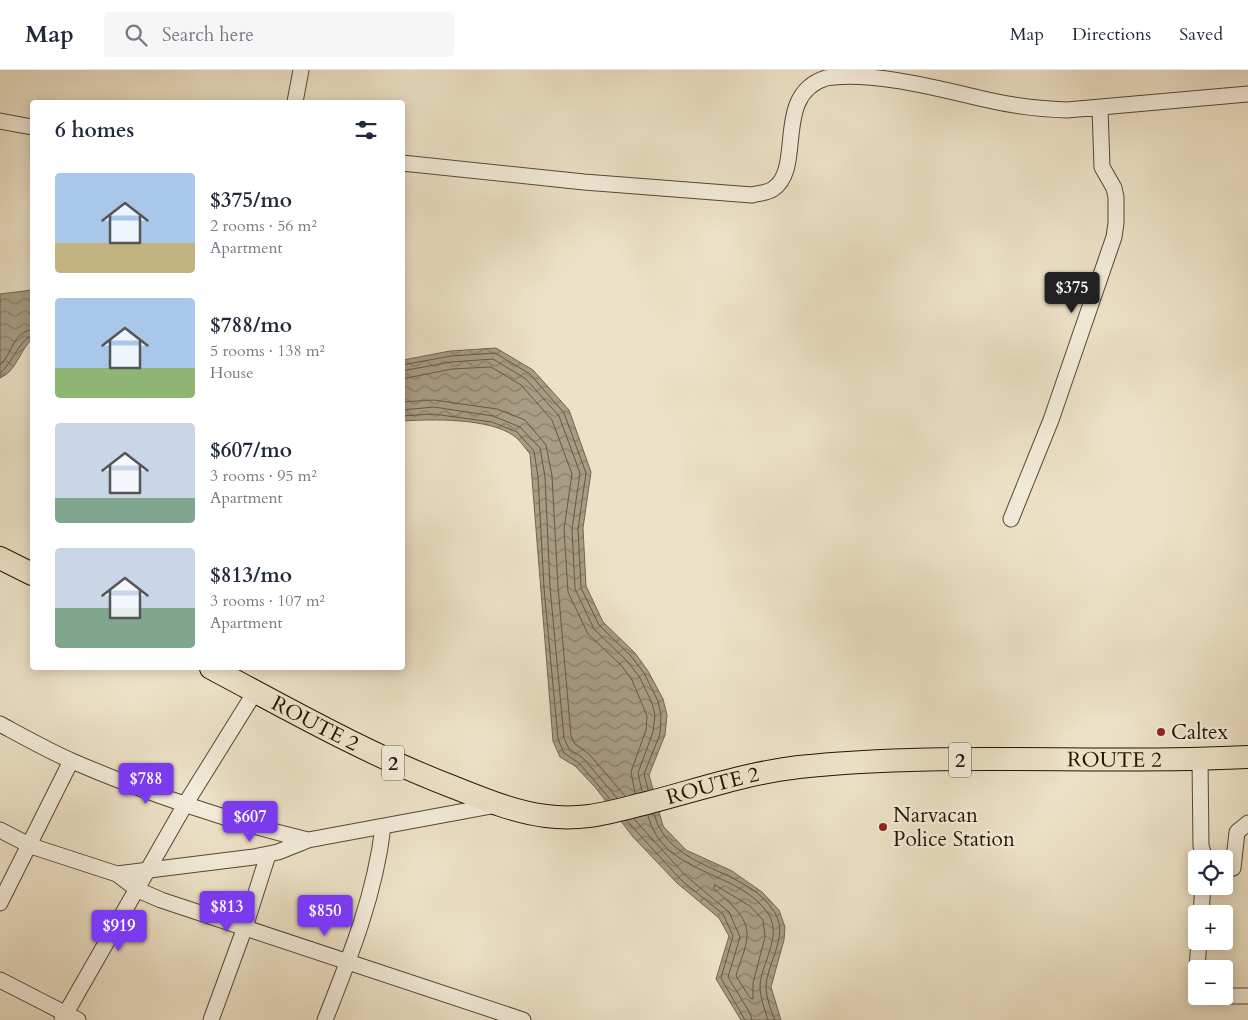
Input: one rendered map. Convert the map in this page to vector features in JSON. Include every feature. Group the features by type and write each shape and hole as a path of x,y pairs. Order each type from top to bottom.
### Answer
{"highway":[{"path":"0,558 30,573"},
{"name":"ROUTE 2","path":"220,670 238,674 255,692 405,769 498,804 545,816 590,818 745,776 796,767 843,763 920,760 1200,760 1248,757"}],"street":[{"path":"295,100 301,70"},
{"path":"405,163 584,182 752,195 774,188 782,180 797,105 803,94 825,78 858,75 890,78 1045,110 1100,108 1248,94"},
{"path":"1011,519 1051,420 1114,237 1116,197 1114,188 1102,167 1100,108"},
{"path":"0,120 30,127"},
{"path":"0,980 68,1018 186,803 255,692"},
{"path":"0,724 71,761 186,803 308,840"},
{"path":"1200,760 1202,850"},
{"path":"0,904 31,846 71,761"},
{"path":"117,874 268,855 308,840 498,804"},
{"path":"1235,868 1237,832 1248,823"},
{"path":"325,1020 348,962 374,884 383,827"},
{"path":"0,830 31,846 117,874 138,890 523,1020"},
{"path":"211,1020 246,927 268,855"},
{"path":"1233,996 1248,996"}],"water":[{"path":"30,290 30,342 10,371 0,378 0,294"},
{"path":"496,348 533,370 569,410 591,472 583,528 586,586 603,622 635,653 648,671 663,699 667,715 665,735 649,775 663,826 686,850 732,871 762,892 779,910 785,927 784,940 771,987 781,1020 741,1020 716,979 729,936 719,918 677,883 633,837 595,787 575,766 560,757 553,741 530,454 514,436 504,430 491,426 445,420 405,421 405,360 450,351"}],"place":[{"name":"Caltex","path":"1161,732"},
{"name":"Narvacan Police Station","path":"883,827"}]}
